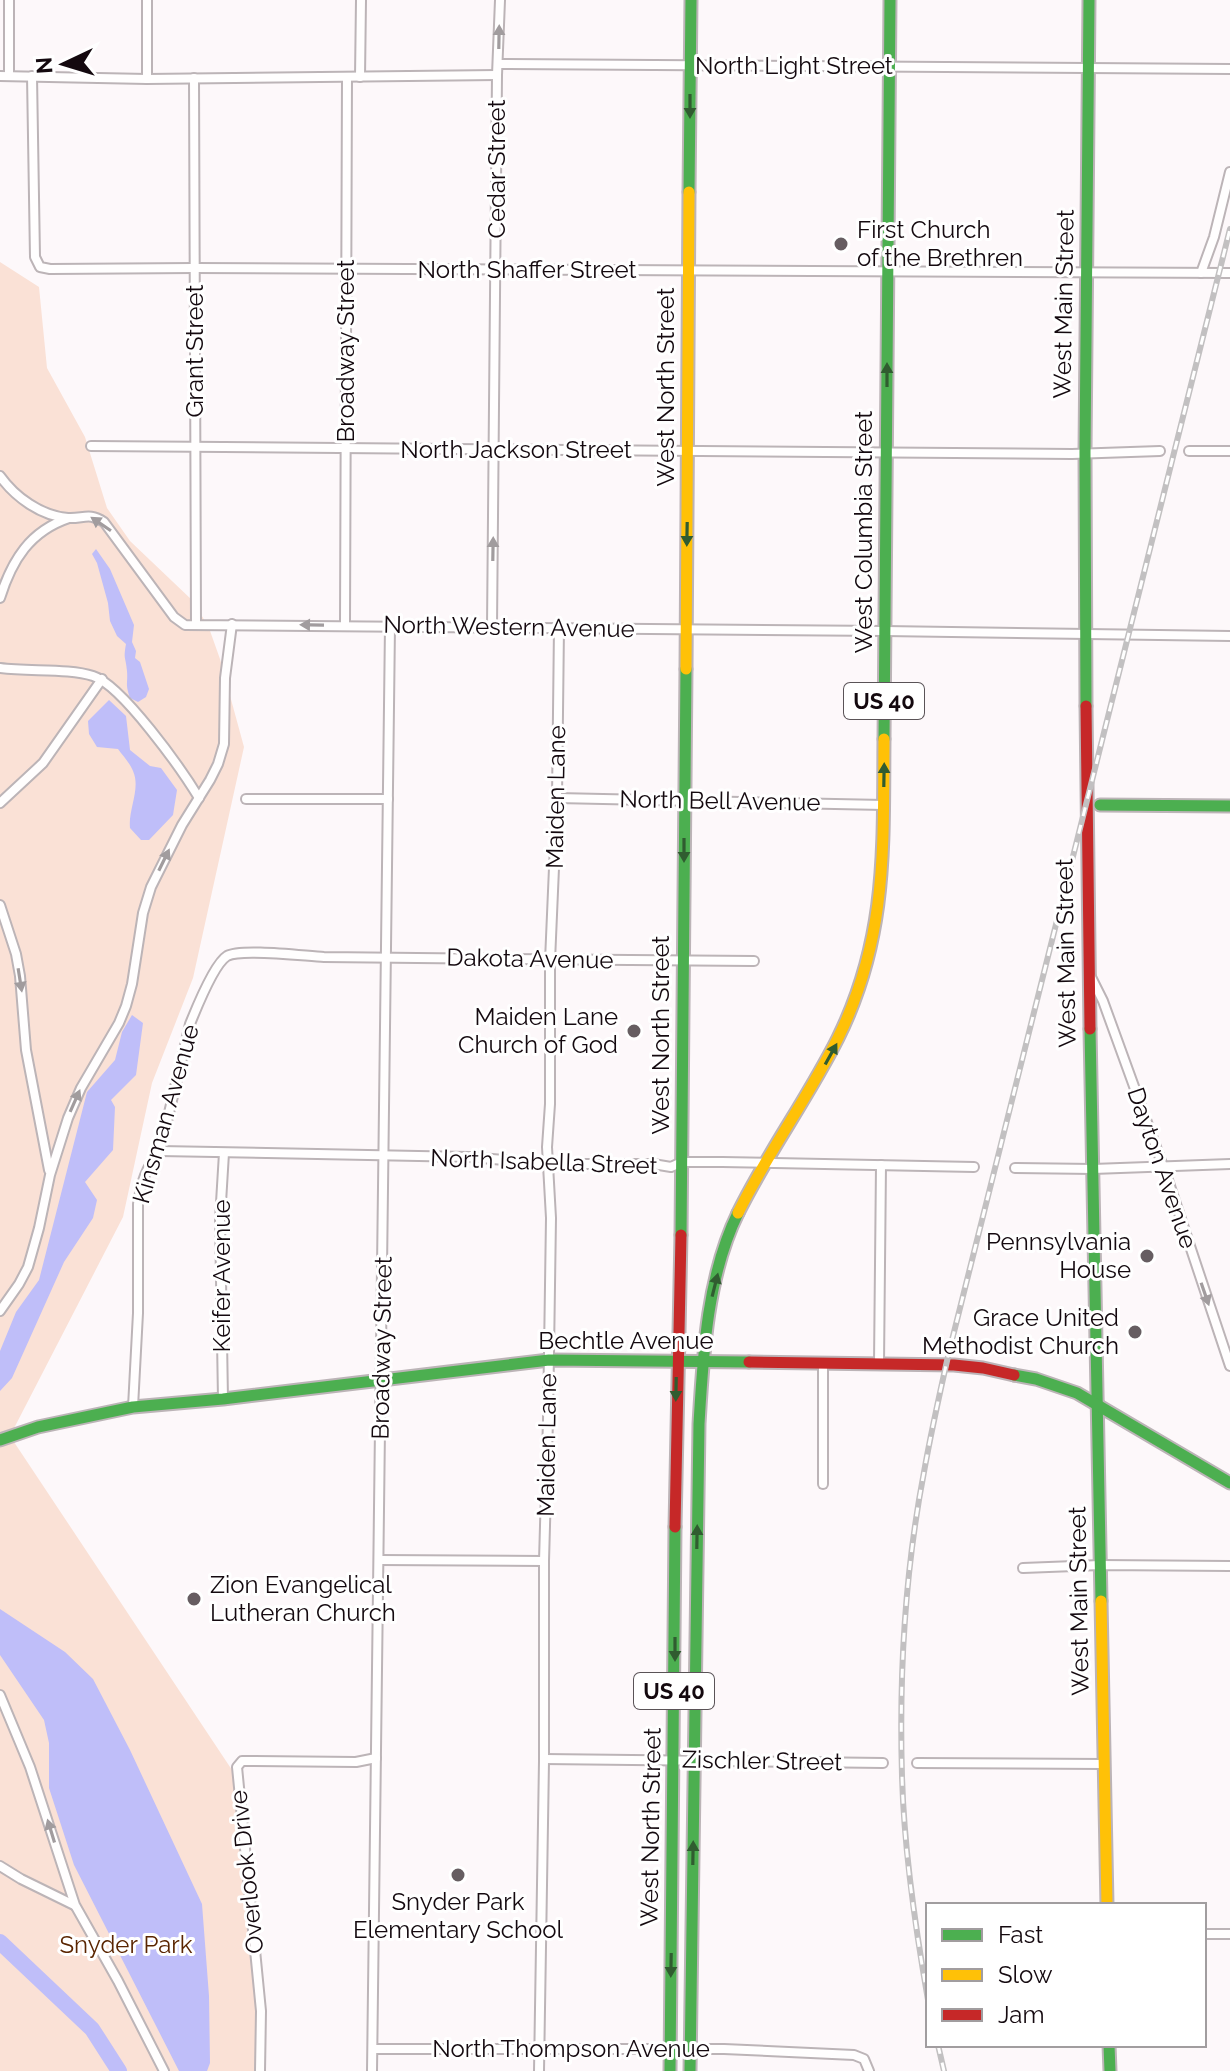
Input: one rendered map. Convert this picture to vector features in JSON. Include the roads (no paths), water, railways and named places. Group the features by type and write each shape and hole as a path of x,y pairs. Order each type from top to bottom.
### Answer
{"main road":[{"name":"West North Street","path":"670,2071 682,1162 691,0"},
{"name":"West Columbia Street","path":"702,1362 708,1312 726,1240 766,1162 840,1038 871,955 880,903 884,805 890,0"},
{"name":"West Main Street","path":"1089,0 1085,634 1107,1903"},
{"path":"1100,805 1230,806"},
{"name":"Bechtle Avenue","path":"5,1438 89,1415 133,1407 549,1360 879,1364 983,1368 1036,1379 1077,1393 1230,1483"},
{"name":"West North Street","path":"690,2071 702,1362"},
{"path":"1109,2047 1110,2071"}],"street":[{"path":"9,0 4,76 147,79 497,75"},
{"path":"147,0 147,79"},
{"path":"360,77 361,0"},
{"name":"Cedar Street","path":"492,627 500,0"},
{"name":"North Light Street","path":"499,64 1230,69"},
{"name":"North Shaffer Street","path":"32,76 34,244 36,262 40,267 50,269 1230,273"},
{"name":"Broadway Street","path":"345,625 347,77"},
{"name":"Grant Street","path":"194,78 196,624"},
{"path":"1201,273 1214,237 1230,172"},
{"name":"North Jackson Street","path":"91,446 1160,451"},
{"path":"1189,451 1230,451"},
{"path":"0,476 22,500 51,514 69,518"},
{"path":"0,598 12,568 28,542 48,527 69,518 90,516 104,522 174,617 185,625 196,624"},
{"name":"North Western Avenue","path":"196,624 1230,636"},
{"path":"0,1311 28,1267 57,1147 81,1088 126,1006 143,913 151,887 182,825 214,772 224,744 225,678 232,624"},
{"name":"Broadway Street","path":"372,2071 390,626"},
{"name":"Maiden Lane","path":"539,2071 551,1218 547,1147 559,627"},
{"path":"0,668 82,673 102,679 165,748 199,798"},
{"path":"0,803 43,763 102,679"},
{"name":"North Bell Avenue","path":"557,798 884,805"},
{"path":"246,799 388,799"},
{"path":"0,905 16,954 26,1050 50,1175"},
{"name":"Kinsman Avenue","path":"133,1407 138,1313 138,1204 144,1176 160,1151 197,1005 219,964 228,956 241,953 305,956"},
{"name":"Dakota Avenue","path":"305,956 754,961"},
{"name":"Dayton Avenue","path":"1089,972 1103,1001 1163,1167 1230,1366"},
{"name":"North Isabella Street","path":"160,1151 469,1157 549,1164 653,1164 671,1167 682,1162 974,1167"},
{"name":"Keifer Avenue","path":"223,1399 220,1219 224,1153"},
{"path":"1015,1168 1093,1169 1230,1164"},
{"path":"879,1364 881,1165"},
{"path":"823,1363 823,1484"},
{"path":"379,1560 544,1561"},
{"path":"1023,1568 1230,1566"},
{"path":"0,1695 30,1767 75,1905 164,2071"},
{"name":"Overlook Drive","path":"260,2071 261,2011 237,1767 242,1761 356,1762 376,1758"},
{"name":"Zischler Street","path":"544,1759 883,1763"},
{"path":"917,1763 1104,1764"},
{"path":"0,1866 75,1905"},
{"path":"1206,1934 1230,1934"},
{"name":"North Thompson Avenue","path":"373,2049 690,2049 854,2055 864,2059 869,2071"}],"water":[{"path":"96,549 110,569 134,625 132,642 135,658 140,662 149,689 146,697 138,702 128,693 126,644 117,636 110,621 108,603 92,554"},
{"path":"109,700 126,716 130,750 150,766 161,768 177,790 173,815 149,840 141,840 130,828 136,785 130,765 118,749 97,747 89,734 88,721"},
{"path":"132,1015 143,1023 136,1075 111,1100 115,1107 113,1150 85,1182 97,1200 93,1218 64,1262 12,1378 0,1391 0,1351 16,1312 39,1280 87,1092 115,1060 122,1032"},
{"path":"0,1609 65,1652 93,1679 202,1904 209,1996 210,2063 207,2071 179,2071 74,1865 49,1788 49,1743 44,1720 0,1655"}],"waterway":[{"path":"0,1942 92,2029 119,2071"}],"railway":[{"path":"926,1988 911,1888 902,1776 905,1623 917,1509 949,1352 1230,229"},
{"path":"938,2047 944,2071"}],"place":[{"name":"First Church of the Brethren","path":"841,244"},
{"name":"Maiden Lane Church of God","path":"634,1031"},
{"name":"Pennsylvania House","path":"1147,1256"},
{"name":"Grace United Methodist Church","path":"1135,1332"},
{"name":"Zion Evangelical Lutheran Church","path":"194,1599"},
{"name":"Snyder Park Elementary School","path":"458,1875"}],"park label":[{"name":"Snyder Park","path":"126,1945"}]}
